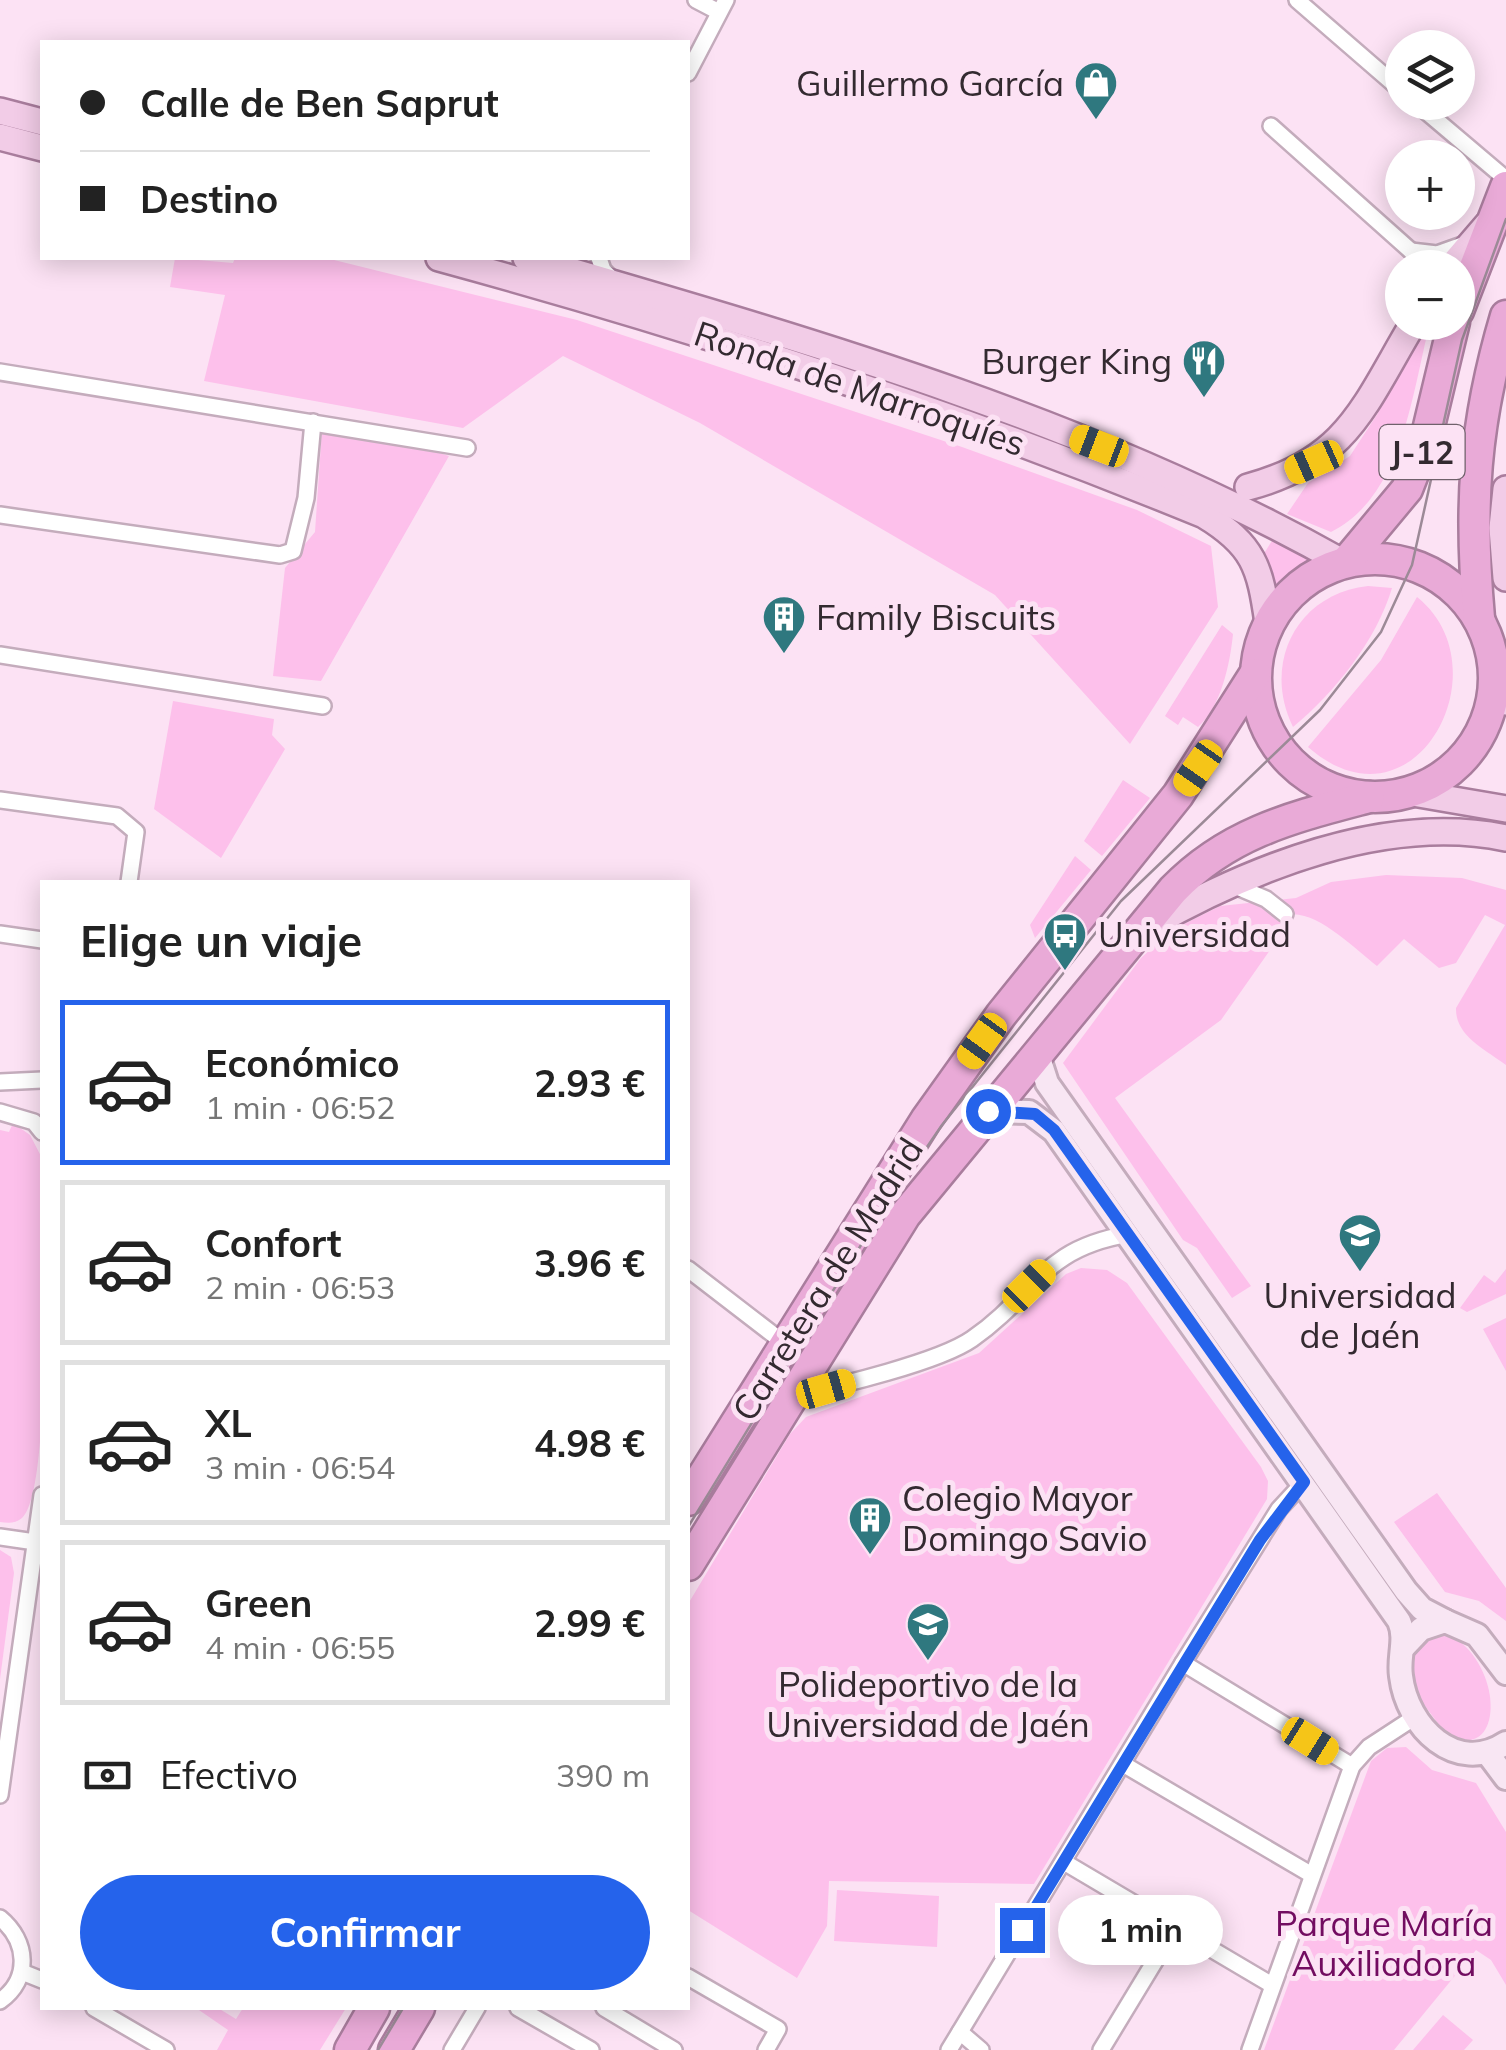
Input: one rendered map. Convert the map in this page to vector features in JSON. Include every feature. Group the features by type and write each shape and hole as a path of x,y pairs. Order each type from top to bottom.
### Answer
{"highway":[{"name":"J-12","path":"1475,252 1482,230 1506,188"},
{"name":"J-12","path":"1480,621 1471,527 1477,438 1506,316"},
{"name":"J-12","path":"1344,562 1395,507 1416,468 1449,340"},
{"path":"1384,559 1422,568 1455,590 1480,621 1494,674 1488,715 1474,743 1445,774 1407,792 1368,796 1324,786 1288,759 1263,720 1255,674 1268,623 1295,588 1344,562 1384,559"},
{"name":"Carretera de Madrid","path":"690,1493 788,1346 926,1120 1002,1015 1178,796 1255,674"},
{"name":"Carretera de Madrid","path":"690,1562 904,1216 1134,935 1214,852 1284,819 1368,796"},
{"path":"350,2050 373,2010"},
{"path":"394,2050 418,2010"}],"main road":[{"path":"0,112 40,122"},
{"path":"0,136 40,147"},
{"path":"1465,250 1482,230"},
{"name":"Ronda de Marroquíes","path":"446,260 692,330 897,396 1204,515 1243,542 1261,578 1268,623"},
{"name":"Ronda de Marroquíes","path":"534,260 786,334 994,406 1202,489 1344,562"},
{"path":"1248,487 1314,462 1340,441 1403,340"},
{"path":"1506,489 1502,528 1506,578"},
{"path":"1494,674 1506,702"},
{"path":"1407,792 1506,809"},
{"path":"1134,935 1274,869 1342,845 1424,829 1470,831 1506,838"}],"street":[{"path":"690,70 723,6 696,0"},
{"path":"1296,0 1385,76"},
{"path":"1437,120 1506,179"},
{"path":"1271,126 1410,250"},
{"path":"1444,250 1482,230"},
{"path":"600,260 603,270 622,286"},
{"path":"0,372 467,448"},
{"path":"0,515 280,556 293,551 306,498 313,422"},
{"path":"1202,489 1248,487"},
{"path":"0,655 323,706"},
{"path":"0,800 117,816 136,832 129,880"},
{"path":"1235,886 1266,899 1286,914 1271,882 1274,869"},
{"path":"0,934 40,940"},
{"path":"1037,1052 1047,1083 1406,1592 1422,1609 1478,1635 1506,1673"},
{"path":"0,1082 40,1080"},
{"path":"988,1111 1024,1110 1041,1118 1129,1234 1399,1621 1401,1680 1415,1716 1448,1749 1473,1757 1497,1748 1506,1778"},
{"path":"0,1112 34,1122 40,1130"},
{"path":"792,1396 901,1367 970,1341 1064,1255 1091,1240 1129,1234"},
{"path":"690,1271 788,1346"},
{"path":"949,2050 1183,1663 1280,1508 1304,1482"},
{"path":"0,1537 39,1543 0,1795"},
{"path":"1402,1649 1421,1629 1445,1621"},
{"path":"1183,1663 1352,1766"},
{"path":"1250,2050 1352,1766 1369,1747 1415,1716"},
{"path":"1123,1764 1312,1875"},
{"path":"1064,1862 1272,1986"},
{"path":"0,1918 20,1942 22,1972 16,1985 0,2001"},
{"path":"1102,2050 1174,1928"},
{"path":"22,1972 40,1979"},
{"path":"690,1978 778,2029 766,2050"},
{"path":"97,2010 166,2050"},
{"path":"452,2050 476,2010"},
{"path":"521,2010 591,2050"},
{"path":"607,2010 674,2050"},
{"path":"960,2032 981,2050"}],"green space":[{"path":"175,260 233,263 334,260 577,320 962,447 1137,510 1211,546 1218,607 1130,744 995,595 700,423 563,356 463,428 204,381 225,295 170,287"},
{"path":"1413,340 1426,340 1401,440 1374,494 1355,516 1331,532 1287,514 1308,483 1350,456 1378,413 1372,409"},
{"path":"322,429 415,445 449,456 321,681 273,676 285,568 315,532"},
{"path":"1275,536 1316,557 1273,591 1263,555"},
{"path":"1368,586 1392,588 1376,627 1339,682 1293,727 1284,703 1282,680 1284,657 1292,636 1304,618 1322,603 1343,592"},
{"path":"1417,597 1442,628 1452,663 1450,700 1436,734 1413,759 1382,773 1347,770 1308,747 1381,660"},
{"path":"1222,625 1233,634 1218,697 1198,727 1183,717 1178,725 1165,716"},
{"path":"173,701 274,719 272,735 285,749 221,858 154,809"},
{"path":"1123,780 1150,798 1102,856 1084,841"},
{"path":"1075,856 1091,870 1035,938 1030,925"},
{"path":"1386,875 1462,878 1506,890 1506,1065 1466,1034 1456,1008 1505,925 1485,915 1456,963 1439,968 1404,939 1377,966 1330,929 1302,916 1290,915 1278,919 1287,926 1221,1020 1115,1098 1251,1286 1232,1298 1197,1248 1183,1240 1063,1063 1141,958 1172,930 1220,906 1296,898 1331,882"},
{"path":"13,1123 30,1135 40,1154 40,1440 32,1496 22,1518 9,1523 0,1522 0,1130 9,1132"},
{"name":"Polideportivo de la Universidad de Jaén","path":"1081,1268 1107,1270 1127,1283 1261,1467 1268,1481 1267,1499 1034,1884 829,1881 827,1926 797,1978 690,1911 690,1601 790,1434 806,1417 979,1353 1066,1274"},
{"path":"1506,1269 1506,1294 1467,1312 1460,1308 1484,1275 1495,1283"},
{"path":"1506,1318 1506,1371 1483,1329"},
{"path":"1437,1493 1506,1588 1506,1621 1479,1601 1445,1592 1394,1522"},
{"path":"0,1550 11,1557 14,1573 0,1679"},
{"path":"1444,1632 1464,1646 1479,1664 1488,1685 1488,1724 1479,1736 1465,1740 1445,1733 1414,1691 1406,1665 1421,1639"},
{"name":"Parque María Auxiliadora","path":"1406,1747 1432,1770 1476,1783 1506,1832 1506,1985 1491,1960 1476,1950 1394,2050 1264,2050 1371,1761 1387,1748"},
{"path":"837,1890 939,1896 937,1947 834,1941"},
{"path":"199,2010 221,2010 236,2019 242,2010 345,2010 320,2050 217,2050 228,2030"},
{"path":"1443,2015 1473,2040 1464,2050 1413,2050"}],"tram line":[{"path":"690,1524 869,1232 942,1125 1121,901 1320,710 1381,632 1412,565 1462,340 1506,219"},
{"path":"378,2050 402,2010"}],"place":[{"name":"Guillermo García","path":"1096,121"},
{"name":"Burger King","path":"1204,399"},
{"name":"Family Biscuits","path":"784,655"},
{"name":"Universidad","path":"1065,972"},
{"name":"Universidad de Jaén","path":"1360,1273"},
{"name":"Colegio Mayor Domingo Savio","path":"870,1556"},
{"name":"Polideportivo de la Universidad de Jaén","path":"928,1662"}],"route":[{"path":"988,1111 1024,1110 1054,1130 1304,1482 1280,1508 1022,1930"}]}
